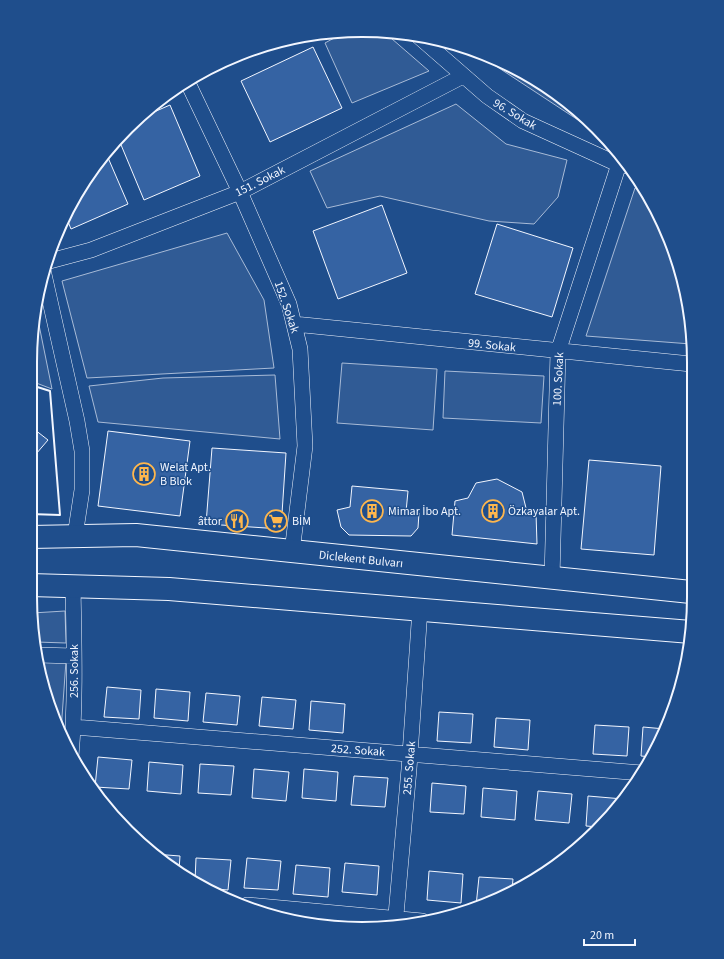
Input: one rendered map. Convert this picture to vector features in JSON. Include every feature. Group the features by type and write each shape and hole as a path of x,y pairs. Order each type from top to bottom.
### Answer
{"main road":[{"name":"Diclekent Bulvarı","path":"37,537 136,535 687,592"},
{"path":"37,584 169,589 685,631"}],"street":[{"name":"96. Sokak","path":"426,43 487,96 524,121 619,163"},
{"name":"151. Sokak","path":"53,260 98,247 240,192 463,76"},
{"name":"152. Sokak","path":"190,87 240,192 289,304 300,349 305,446 292,552"},
{"name":"100. Sokak","path":"552,578 558,352 623,168"},
{"path":"47,283 77,421 82,451 82,490 76,536"},
{"name":"99. Sokak","path":"294,324 558,352 687,364"},
{"name":"256. Sokak","path":"72,744 74,728 73,586"},
{"name":"255. Sokak","path":"395,920 410,754 420,609"},
{"path":"42,655 74,656"},
{"name":"252. Sokak","path":"74,728 635,772"},
{"path":"265,907 385,921"}],"shaded area":[{"path":"362,37 392,39 429,71 352,103 325,43 333,39 341,38"},
{"path":"498,67 543,92 579,121"},
{"path":"456,104 506,144 567,160 558,197 534,224 489,221 380,196 327,208 310,171"},
{"path":"635,188 636,188 653,218 670,258 681,299 686,344 586,336"},
{"path":"227,233 264,300 274,368 87,378 62,281"},
{"path":"39,327 52,389 37,383"},
{"path":"342,363 437,369 433,430 337,423"},
{"path":"445,371 544,376 541,423 443,418"},
{"path":"275,375 280,439 98,422 89,386 163,378"},
{"path":"65,611 66,643 40,642 38,613"},
{"path":"43,661 66,661 62,720 54,701"}],"building":[{"path":"313,47 342,108 270,142 241,81"},
{"path":"170,105 200,176 144,200 121,145 132,132 156,111"},
{"path":"109,159 128,204 71,229 69,223 81,199"},
{"path":"382,205 407,273 338,299 313,231"},
{"path":"497,224 573,248 552,317 475,294"},
{"path":"37,431 48,440 37,453"},
{"name":"Welat Apt. B Blok","path":"108,431 190,441 180,516 98,506"},
{"name":"Welat Apt. B Blok","path":"212,448 286,453 281,529 206,524"},
{"path":"589,460 661,466 654,555 581,549"},
{"name":"Özkayalar Apt.","path":"497,479 522,492 526,508 536,513 537,544 452,535 455,501 468,498 476,483"},
{"name":"Mimar İbo Apt.","path":"352,486 408,491 406,512 419,513 418,528 411,536 349,535 341,527 337,510 350,507"},
{"path":"107,687 141,690 139,719 104,717"},
{"path":"156,689 190,692 188,721 154,718"},
{"path":"206,693 240,696 237,725 203,722"},
{"path":"262,697 296,700 293,729 259,726"},
{"path":"311,701 345,704 343,733 309,730"},
{"path":"439,712 473,714 471,743 437,741"},
{"path":"496,718 530,720 528,750 494,747"},
{"path":"595,725 629,727 627,756 593,754"},
{"path":"643,727 659,728 645,756 641,756"},
{"path":"98,757 132,760 129,789 98,787 95,783"},
{"path":"149,762 183,765 181,794 147,791"},
{"path":"200,764 234,766 231,795 198,793"},
{"path":"254,769 289,772 286,801 252,798"},
{"path":"304,769 338,772 336,801 302,798"},
{"path":"354,776 388,778 385,807 351,805"},
{"path":"432,783 466,786 464,814 430,812"},
{"path":"483,788 517,791 515,820 481,817"},
{"path":"538,791 572,794 569,823 535,820"},
{"path":"588,796 617,798 592,826 586,826"},
{"path":"164,855 180,856 179,866"},
{"path":"196,858 231,860 228,890 221,889 195,876"},
{"path":"247,858 281,861 278,890 244,888"},
{"path":"345,863 379,866 377,895 342,892"},
{"path":"296,865 330,868 328,897 293,894"},
{"path":"429,871 463,874 461,903 427,900"},
{"path":"479,877 513,879 513,884 477,901"}],"wall":[{"path":"37,387 50,391 60,515 37,514"}],"place":[{"name":"Welat Apt. B Blok","path":"144,474"},
{"name":"Mimar İbo Apt.","path":"372,511"},
{"name":"Özkayalar Apt.","path":"493,511"},
{"name":"âttor","path":"237,521"},
{"name":"BİM","path":"276,521"}]}
